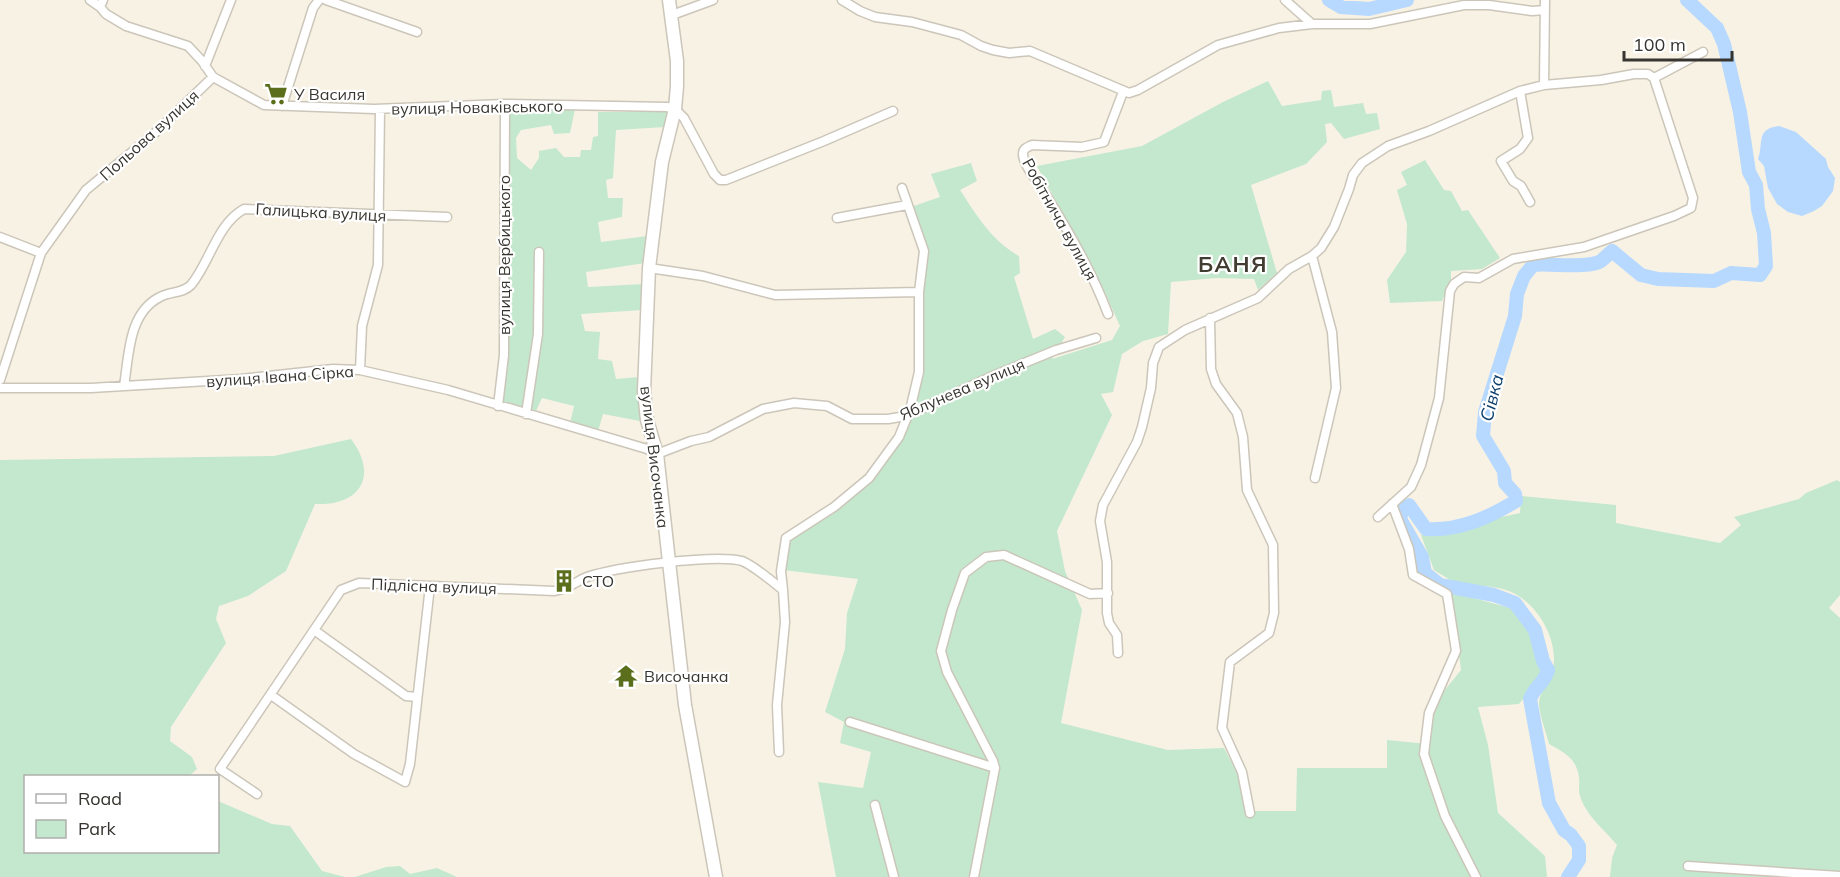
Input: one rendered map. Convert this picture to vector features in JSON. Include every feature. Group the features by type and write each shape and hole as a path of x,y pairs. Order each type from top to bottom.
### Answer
{"street":[{"name":"Польова вулиця","path":"0,380 41,253 86,190 156,132 213,77 188,46 126,26 106,14 101,4 90,0"},
{"path":"206,66 231,0"},
{"path":"282,106 313,8 319,0"},
{"path":"326,0 417,32"},
{"name":"вулиця Височанка","path":"669,0 677,61 675,109 662,162 650,267 644,391 647,420 657,454 685,705 716,877"},
{"path":"672,15 712,0"},
{"path":"842,0 875,17 912,22 961,35 993,50 1009,53 1030,51 1129,93 1218,45 1279,28 1312,24 1370,24 1464,5 1545,10"},
{"path":"1285,0 1312,24"},
{"path":"1544,85 1545,0"},
{"path":"1654,78 1703,51"},
{"path":"1118,653 1117,635 1109,622 1107,613 1107,562 1100,521 1102,505 1137,442 1151,388 1153,363 1159,347 1185,330 1258,298 1289,269 1312,256 1321,248 1334,227 1353,175 1362,163 1388,146 1520,92 1544,85 1648,74 1654,78 1693,198 1691,208 1584,247 1513,259 1479,278 1464,277 1454,284 1450,291 1439,398 1420,465 1411,487 1378,517"},
{"name":"вулиця Новаківського","path":"213,77 264,105 380,109 505,104 675,109"},
{"name":"Робітнича вулиця","path":"1108,314 1099,290 1058,213 1023,156 1023,151 1032,145 1082,147 1104,142 1123,92"},
{"path":"1520,92 1528,138 1520,149 1501,161 1513,181 1521,186 1530,202"},
{"name":"вулиця Вербицького","path":"498,406 504,355 505,104"},
{"path":"360,370 362,326 378,265 380,109"},
{"path":"675,109 684,117 714,174 720,180 726,180 824,141 893,111"},
{"path":"779,752 777,705 785,622 781,571 786,538 834,507 869,478 899,437 910,410 919,372 919,292 924,251 902,188"},
{"path":"837,218 908,205"},
{"name":"Галицька вулиця","path":"124,386 136,321 160,297 186,291 235,214 244,209 447,217"},
{"path":"0,237 41,253"},
{"path":"526,414 538,334 539,252"},
{"path":"1312,256 1332,332 1336,388 1315,478"},
{"path":"650,267 703,276 775,295 919,292"},
{"path":"1210,318 1211,369 1216,384 1237,413 1243,437 1247,490 1273,545 1274,613 1269,633 1230,662 1222,728 1242,772 1250,813"},
{"name":"Яблунева вулиця","path":"657,454 709,437 763,409 794,403 827,406 852,419 888,419 906,416 995,375 1056,350 1096,338"},
{"name":"вулиця Івана Сірка","path":"0,388 124,386 241,379 333,369 360,370 448,390 647,449 657,454"},
{"path":"1392,504 1409,549 1413,575 1447,594 1456,651 1429,713 1424,754 1445,816 1476,877"},
{"path":"974,877 995,768 947,672 941,651 965,573 986,557 1004,555 1090,594 1108,593"},
{"name":"Підлісна вулиця","path":"257,794 220,769 342,590 351,585 359,583 554,591 566,589 588,577 668,562 720,559 743,561 783,590"},
{"path":"271,695 354,754 405,782 410,764 430,586"},
{"path":"314,630 406,696 417,697"},
{"path":"850,722 995,768"},
{"path":"875,805 894,877"},
{"path":"1688,866 1840,876"}],"green space":[{"path":"1268,81 1282,106 1321,100 1322,91 1331,90 1334,107 1363,103 1366,114 1377,113 1380,129 1344,139 1331,123 1325,124 1327,142 1306,164 1251,185 1277,273 1258,290 1254,279 1216,278 1171,282 1168,334 1143,341 1122,354 1113,392 1101,394 1112,415 1057,531 1065,571 1082,610 1061,723 1168,750 1224,748 1238,775 1245,809 1248,811 1296,811 1297,768 1387,768 1387,740 1428,744 1431,724 1440,696 1461,670 1451,592 1514,609 1534,639 1543,674 1519,704 1478,707 1488,745 1498,813 1545,856 1547,877 836,877 818,782 863,788 871,752 840,743 844,722 825,712 845,649 847,613 858,579 783,570 789,541 833,514 871,480 908,421 918,393 927,250 911,207 940,197 931,174 971,163 977,181 960,190 993,235 1019,256 1020,273 1014,277 1033,339 1055,329 1065,337 1052,359 1112,340 1120,326 1101,284 1037,166 1142,146 1223,102"},
{"path":"501,107 575,109 570,133 554,134 551,125 521,130 516,138 517,158 531,170 539,158 539,151 556,148 564,157 580,157 581,150 591,150 593,137 598,136 598,112 669,112 665,127 616,130 613,178 606,180 608,198 623,198 622,217 598,222 601,242 648,236 645,263 586,272 588,287 644,284 642,310 581,314 585,331 600,332 598,359 612,361 616,379 639,377 640,421 603,414 598,431 570,423 574,406 542,398 535,413 501,403 504,267"},
{"path":"1425,160 1444,190 1451,191 1462,211 1468,210 1500,258 1482,269 1451,271 1451,279 1442,301 1390,303 1387,280 1406,252 1407,224 1397,190 1407,185 1401,172"},
{"path":"351,439 364,465 364,476 354,494 344,500 315,504 286,571 248,596 219,606 216,619 226,643 171,727 170,741 192,757 197,769 190,775 24,775 24,853 219,853 219,801 272,824 290,826 322,871 345,877 0,877 0,460 274,456"},
{"path":"1837,480 1840,482 1840,595 1829,608 1840,618 1840,877 1610,877 1612,858 1617,845 1587,810 1580,796 1578,770 1565,753 1549,744 1542,719 1539,700 1552,674 1554,662 1550,638 1545,626 1530,605 1509,591 1457,582 1434,570 1421,535 1520,513 1521,496 1616,505 1616,523 1720,543 1741,525 1734,517 1799,499 1806,493"},
{"path":"400,866 410,874 437,868 457,877 355,877 386,867"}],"water":[{"path":"1779,126 1796,132 1826,159 1835,178 1833,191 1822,206 1802,216 1788,212 1777,204 1768,188 1764,166 1758,159 1763,134 1766,130"}],"waterway":[{"name":"Сівка","path":"1329,0 1341,7 1369,9 1407,0"},
{"name":"Сівка","path":"1568,877 1579,860 1579,846 1564,830 1549,803 1530,699 1548,670 1543,661 1535,630 1515,603 1494,595 1440,585 1425,573 1422,557 1400,519 1402,511 1409,505 1426,529 1450,528 1484,518 1516,501 1515,494 1505,483 1504,471 1483,436 1485,412 1515,316 1517,294 1524,276 1533,265 1587,265 1601,261 1612,251 1641,275 1658,279 1714,281 1731,273 1760,275 1766,266 1764,233 1758,209 1756,185 1749,172 1740,112 1724,44 1717,28 1687,0"}],"place":[{"name":"У Василя","path":"276,94"},
{"name":"СТО","path":"564,581"},
{"name":"Височанка","path":"626,676"}],"district":[{"name":"БАНЯ","path":"1233,264"}]}
